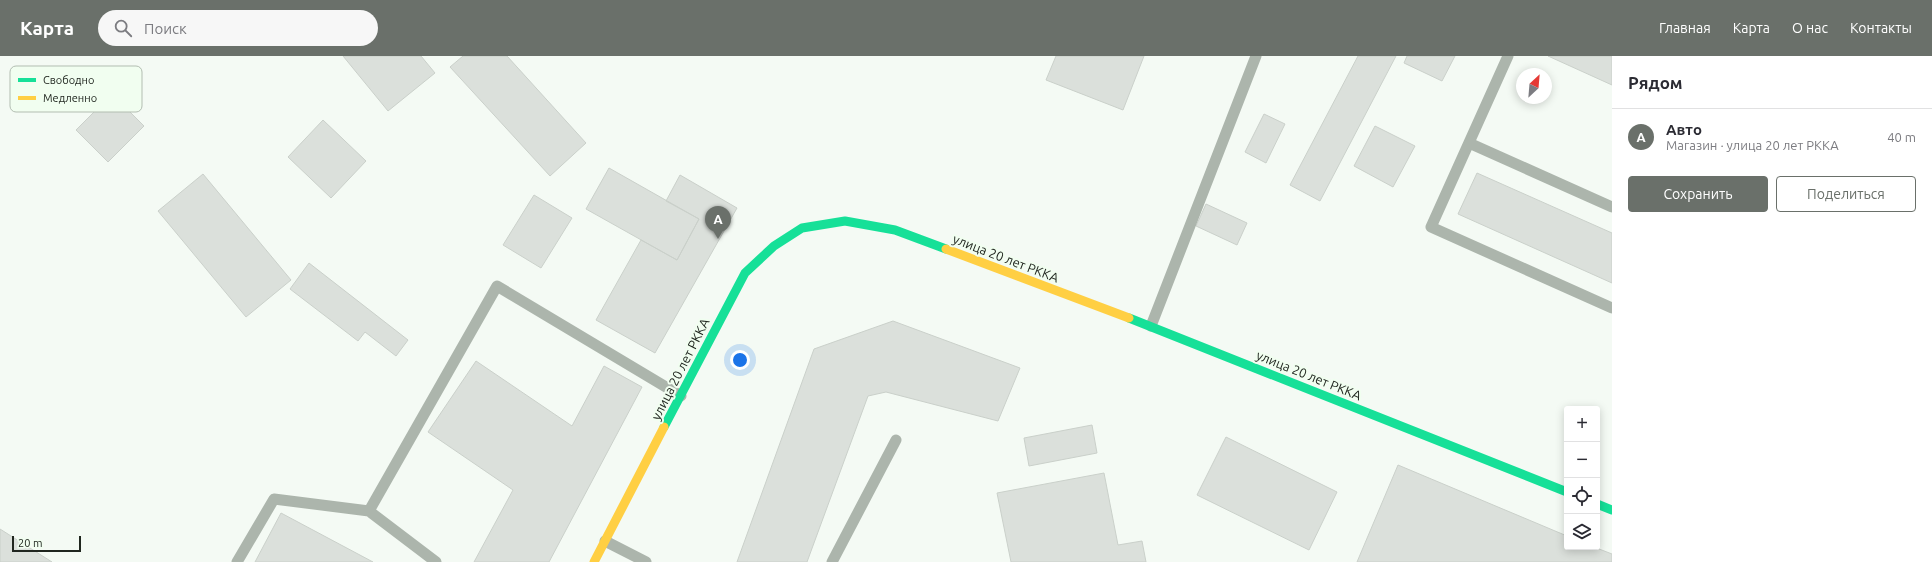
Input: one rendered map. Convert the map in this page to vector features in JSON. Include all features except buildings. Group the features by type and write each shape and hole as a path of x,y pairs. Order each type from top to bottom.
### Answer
{"main road":[{"name":"улица 20 лет РККА","path":"594,562 744,273 774,246 802,228 845,221 895,230 1151,326 1564,491"},
{"path":"1600,505 1612,510"}],"lane":[{"path":"1151,326 1256,56"},
{"path":"1508,56 1431,227 1612,308"},
{"path":"1469,143 1612,207"},
{"path":"369,511 497,286 681,396"},
{"path":"832,562 896,440"},
{"path":"238,562 274,499 369,511 436,562"},
{"path":"605,541 646,562"}],"traffic: fast":[{"path":"664,427 745,273 774,246 802,228 845,221 895,230 946,249"},
{"path":"1129,318 1564,491"},
{"path":"1600,505 1612,510"}],"traffic: slow":[{"path":"946,249 1129,318"},
{"path":"594,562 664,427"}],"place":[{"name":"Авто","path":"718,239"}]}
